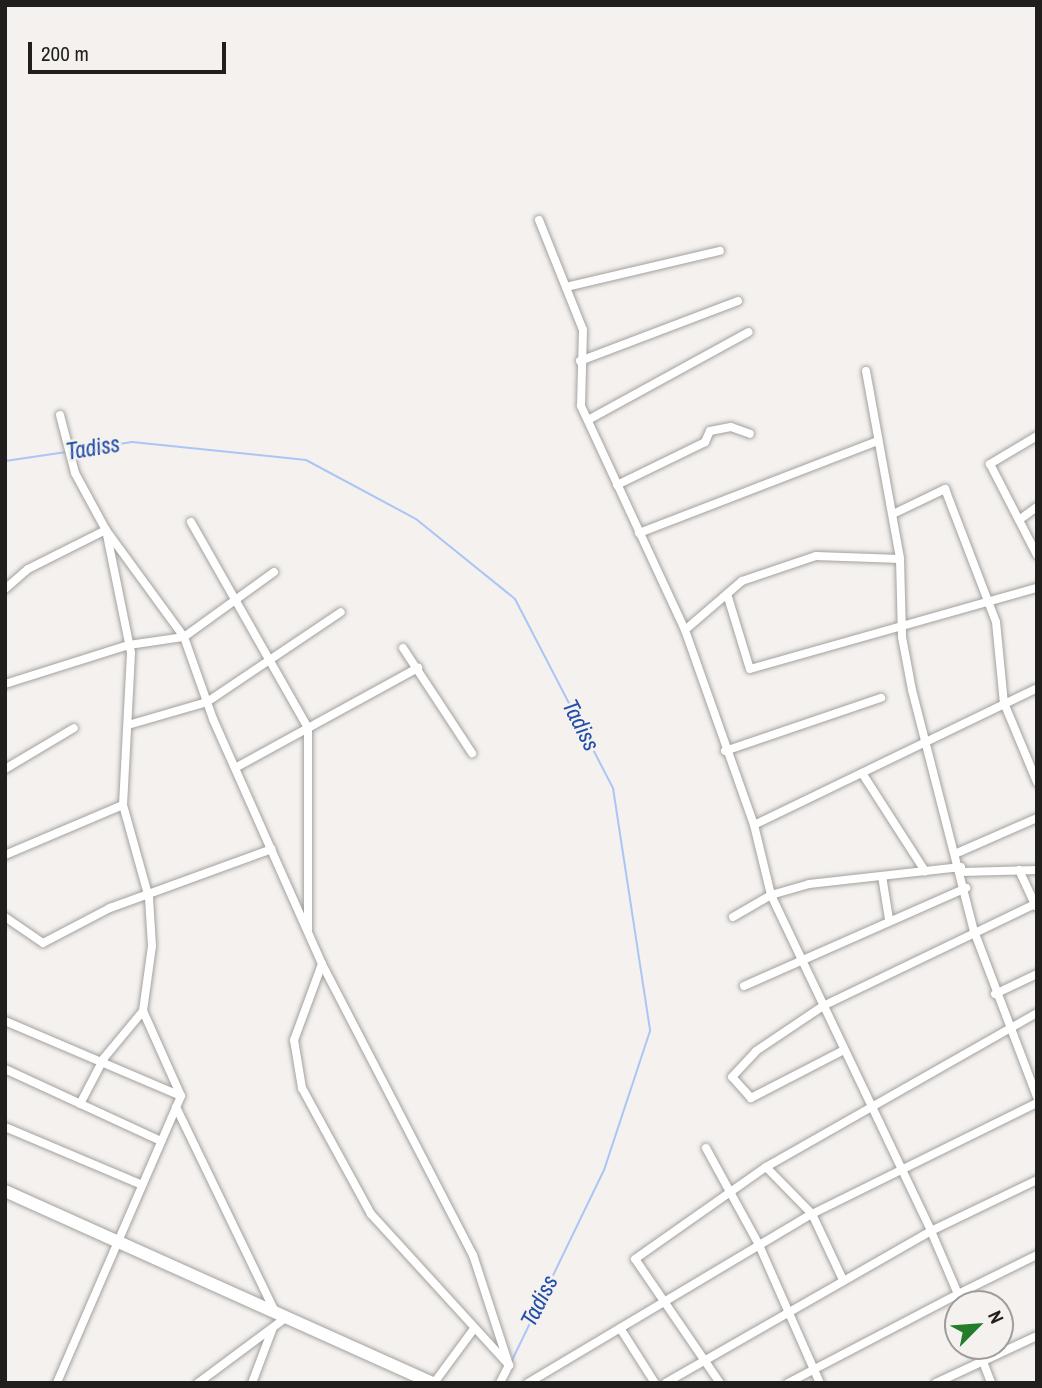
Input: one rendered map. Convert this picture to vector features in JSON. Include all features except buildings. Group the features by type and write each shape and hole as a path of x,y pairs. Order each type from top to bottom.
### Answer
{"main road":[{"path":"5,1191 433,1383"}],"street":[{"path":"539,220 583,330 580,361 581,406 685,630 725,751 754,825 771,895 931,1231 956,1290"},
{"path":"566,287 720,251"},
{"path":"580,361 738,301"},
{"path":"588,420 749,332"},
{"path":"866,371 900,559 902,625 929,740 962,869 974,931 1007,1029 1037,1097"},
{"path":"60,415 75,473 106,530 184,637 207,702 322,964 473,1255 509,1365 500,1383"},
{"path":"617,485 705,442 710,431 730,427 750,434"},
{"path":"1037,436 990,464 1037,555"},
{"path":"639,533 878,441"},
{"path":"893,514 945,489 989,601 1004,704 1037,782"},
{"path":"1019,520 1037,507"},
{"path":"191,523 308,728 308,933"},
{"path":"5,589 28,569 106,530"},
{"path":"57,1383 181,1096 144,1011 152,946 149,898 123,805 129,645 106,530"},
{"path":"685,630 742,581 816,556 900,559"},
{"path":"5,684 129,645 184,637 274,572"},
{"path":"727,594 750,669 1037,588"},
{"path":"128,725 207,702 341,612"},
{"path":"403,648 471,753"},
{"path":"235,768 418,668"},
{"path":"754,825 1037,688"},
{"path":"725,751 881,698"},
{"path":"5,769 74,728"},
{"path":"862,773 925,871"},
{"path":"5,855 123,805"},
{"path":"957,853 1037,818"},
{"path":"5,917 43,943 110,908 149,898 272,849"},
{"path":"733,917 771,895 882,876 962,869 1037,870"},
{"path":"844,1050 751,1098 732,1077 756,1051 823,1006 974,931 1036,906 1019,870"},
{"path":"882,876 890,919"},
{"path":"744,986 890,919 966,888"},
{"path":"322,964 293,1040 302,1088 371,1213 473,1330 509,1365"},
{"path":"995,994 1037,974"},
{"path":"80,1104 102,1062 144,1011"},
{"path":"720,1383 666,1299 635,1259 766,1167 870,1103 1037,1013"},
{"path":"5,1021 181,1096"},
{"path":"5,1069 161,1141"},
{"path":"528,1383 813,1214 1037,1103"},
{"path":"176,1107 281,1314 272,1328 252,1383"},
{"path":"5,1127 142,1185"},
{"path":"706,1148 790,1308 820,1383"},
{"path":"766,1167 813,1214 843,1280"},
{"path":"666,1383 790,1308 931,1231 1037,1180"},
{"path":"966,1290 1037,1255"},
{"path":"788,1383 944,1301"},
{"path":"198,1383 272,1328"},
{"path":"620,1328 655,1383"},
{"path":"433,1383 473,1330"},
{"path":"1014,1346 1037,1336"},
{"path":"936,1383 982,1360 991,1383"}],"waterway":[{"name":"Tadiss","path":"71,451 132,442 306,460 416,519 515,599 613,788 650,1031 604,1170 511,1362"},
{"name":"Tadiss","path":"5,461 66,452"}]}
